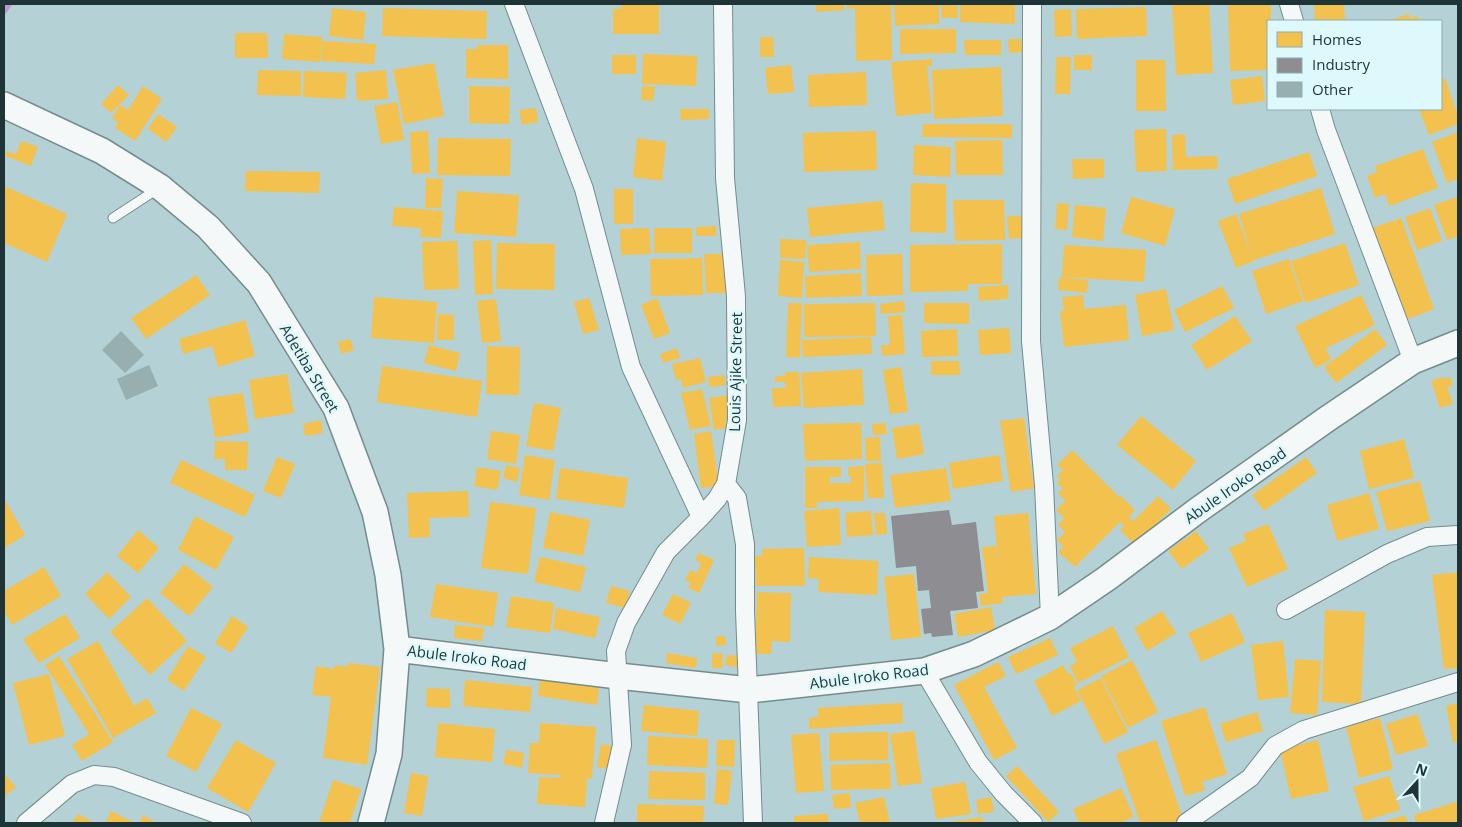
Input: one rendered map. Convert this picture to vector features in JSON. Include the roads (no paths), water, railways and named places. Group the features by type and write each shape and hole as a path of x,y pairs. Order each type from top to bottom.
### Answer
{"street":[{"path":"514,4 584,189 631,367 701,517"},
{"name":"Louis Ajike Street","path":"604,823 622,745 616,651 626,624 666,552 717,499 726,484 737,420 736,296 725,178 723,4"},
{"path":"1032,4 1031,341 1044,485 1050,617"},
{"path":"1289,4 1294,20"},
{"name":"Adetiba Street","path":"4,105 102,150 160,187 208,227 259,283 336,408 375,512 388,575 397,649 389,754 371,823"},
{"path":"1320,110 1326,130 1413,361"},
{"name":"Abule Iroko Road","path":"397,649 749,690 924,671 974,654 1050,617 1106,579 1206,504 1413,361 1458,343"},
{"path":"726,484 737,498 745,544 745,611 753,823"},
{"path":"1286,610 1387,554 1427,537 1458,535"},
{"path":"924,671 978,762 1004,794 1033,823"},
{"path":"1186,823 1250,778 1275,746 1304,730 1458,682"},
{"path":"26,823 72,784 94,775 114,777 242,823"}],"lane":[{"path":"113,218 160,187"}],"waterway":[{"path":"4,11 9,4"}]}
